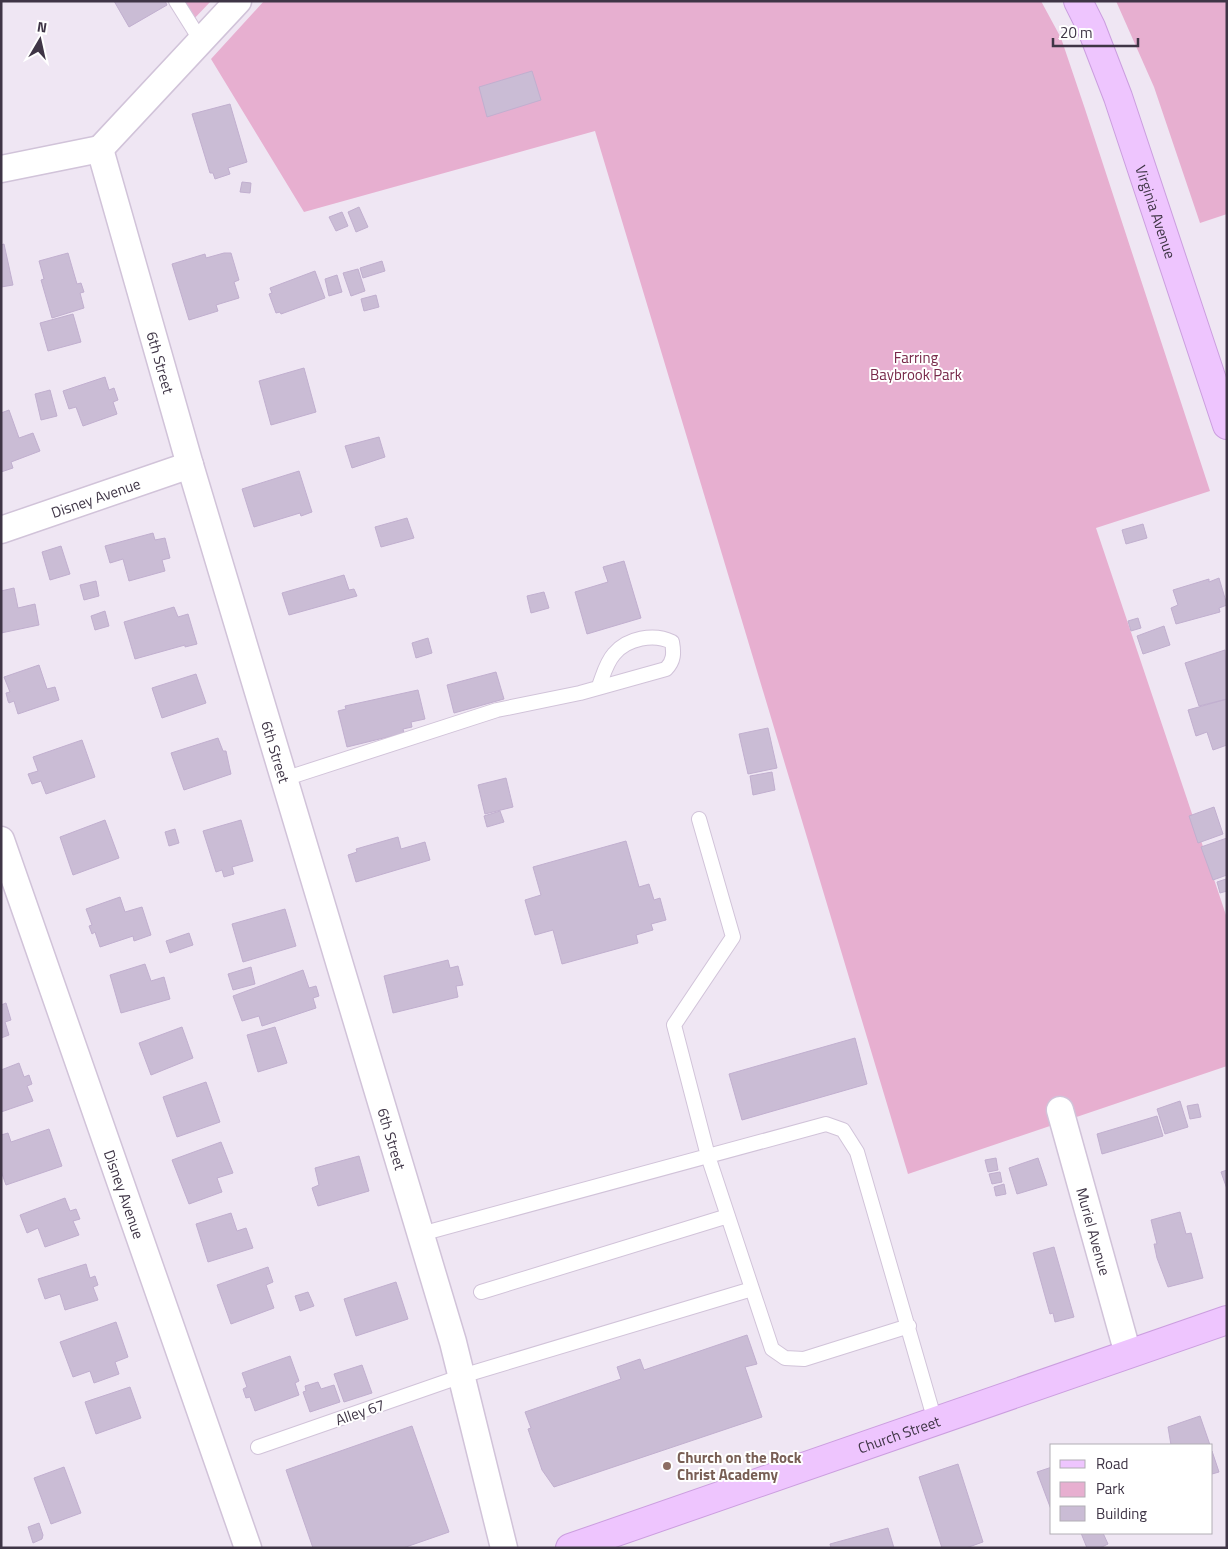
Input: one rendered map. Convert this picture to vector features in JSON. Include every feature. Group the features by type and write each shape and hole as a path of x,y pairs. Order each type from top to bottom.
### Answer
{"main road":[{"name":"Virginia Avenue","path":"1078,1 1091,27 1118,97 1227,426"},
{"name":"Church Street","path":"570,1548 1227,1320"}],"street":[{"path":"1,169 100,148 238,1"},
{"name":"6th Street","path":"100,148 190,465 462,1376 504,1548"},
{"name":"Disney Avenue","path":"1,530 190,465"},
{"name":"Disney Avenue","path":"1,840 248,1548"},
{"name":"Muriel Avenue","path":"1060,1110 1128,1354"}],"lane":[{"path":"176,1 201,41"},
{"path":"284,778 497,710 599,686 666,669 670,665 674,654 672,642 661,637 650,637 627,644 615,653 607,665 599,686"},
{"path":"699,819 733,937 674,1025 708,1156 772,1349 785,1358 804,1359 908,1326"},
{"path":"421,1234 826,1124 843,1130 857,1152 935,1421"},
{"path":"481,1292 728,1216"},
{"name":"Alley 67","path":"258,1448 462,1376 752,1289"}],"green space":[{"path":"179,1 211,1 191,22"},
{"name":"Farring Baybrook Park","path":"264,1 1041,1 1061,38 1210,491 1096,528 1227,918 1227,1066 908,1174 595,131 304,212 211,59"},
{"path":"1116,1 1227,1 1227,214 1200,223 1154,87"}],"building":[{"path":"114,1 165,1 167,5 129,27"},
{"path":"532,71 541,100 487,117 479,87"},
{"path":"230,104 247,162 228,168 230,174 215,179 213,173 210,173 192,114"},
{"path":"242,182 251,183 250,193 240,192"},
{"path":"359,207 368,227 356,232 348,212"},
{"path":"342,212 348,226 336,231 329,217"},
{"path":"4,244 13,285 1,287 1,245"},
{"path":"68,253 77,284 81,283 84,292 80,293 84,308 52,318 41,280 44,279 39,261"},
{"path":"231,253 239,280 234,282 239,298 216,305 218,311 189,320 172,264 205,254 206,258"},
{"path":"382,261 385,271 363,278 360,268"},
{"path":"358,269 365,291 351,296 343,273"},
{"path":"315,271 325,298 281,314 280,312 276,313 269,294 272,293 270,288"},
{"path":"337,275 342,292 329,296 325,279"},
{"path":"376,295 379,307 364,311 361,299"},
{"path":"73,314 81,342 48,351 40,323"},
{"path":"304,368 316,412 271,425 259,381"},
{"path":"105,377 109,390 114,388 118,400 113,402 117,414 83,426 76,407 69,409 63,391"},
{"path":"50,390 57,416 41,420 35,394"},
{"path":"9,410 19,438 33,433 40,451 11,462 13,468 1,472 1,413"},
{"path":"379,437 385,457 352,468 345,446"},
{"path":"299,471 312,512 301,516 300,513 254,527 242,489"},
{"path":"407,518 414,538 381,547 375,527"},
{"path":"1143,524 1147,538 1126,544 1122,530"},
{"path":"153,533 155,540 165,538 170,558 162,560 165,571 129,581 123,559 110,563 105,546"},
{"path":"61,546 70,574 50,580 42,552"},
{"path":"624,561 641,618 587,634 575,592 608,582 603,567"},
{"path":"344,575 349,590 354,589 357,596 289,615 282,593"},
{"path":"1219,578 1227,605 1219,608 1220,612 1176,624 1171,608 1178,605 1173,590 1209,579 1209,582"},
{"path":"96,581 99,596 84,600 80,585"},
{"path":"14,588 18,608 35,604 39,625 1,633 1,591"},
{"path":"544,592 549,608 531,613 527,596"},
{"path":"174,607 178,617 188,614 197,644 185,647 185,645 135,659 124,622"},
{"path":"105,611 109,626 95,630 91,616"},
{"path":"1138,618 1141,628 1131,631 1128,621"},
{"path":"1164,626 1170,645 1143,654 1137,636"},
{"path":"428,638 432,653 416,658 412,643"},
{"path":"1225,650 1227,699 1199,706 1185,663"},
{"path":"39,665 47,689 55,687 59,700 18,714 14,701 9,703 8,701 6,693 10,692 4,677"},
{"path":"496,672 504,699 454,713 447,685"},
{"path":"196,674 206,703 162,718 152,688"},
{"path":"418,690 425,719 411,722 412,727 403,729 404,733 347,747 338,711 346,709 345,706"},
{"path":"1227,699 1227,745 1213,750 1207,732 1196,736 1188,710"},
{"path":"768,728 777,768 748,774 739,734"},
{"path":"218,738 223,751 226,751 231,774 184,790 171,753"},
{"path":"82,740 95,777 46,794 41,781 32,784 28,774 38,771 33,757"},
{"path":"772,772 775,790 753,795 750,776"},
{"path":"506,778 513,807 485,814 478,785"},
{"path":"1214,807 1223,834 1198,843 1189,816"},
{"path":"500,811 504,822 487,827 484,816"},
{"path":"105,820 119,858 73,875 60,837"},
{"path":"241,820 253,861 232,867 234,874 224,877 222,870 216,872 203,831"},
{"path":"175,829 179,843 169,846 165,832"},
{"path":"398,837 401,849 425,842 430,860 356,882 348,855 357,852 356,849"},
{"path":"1227,838 1227,875 1213,880 1201,847"},
{"path":"626,841 639,887 649,884 654,900 660,898 666,920 651,924 653,930 636,935 638,943 562,964 553,930 535,935 525,900 541,895 533,867"},
{"path":"1226,879 1227,891 1220,893 1217,882"},
{"path":"120,897 125,912 142,907 151,935 134,941 133,936 100,947 95,932 92,934 89,926 92,925 86,909"},
{"path":"285,909 296,946 243,962 232,924"},
{"path":"189,933 193,945 170,953 166,941"},
{"path":"448,960 450,968 458,966 463,985 456,986 458,997 393,1013 384,976"},
{"path":"145,964 151,981 164,977 170,999 121,1013 110,975"},
{"path":"251,967 255,984 233,990 228,974"},
{"path":"303,970 309,988 316,986 319,996 313,998 316,1008 262,1026 259,1016 242,1021 233,996"},
{"path":"6,1003 11,1020 5,1022 9,1035 1,1038 1,1005"},
{"path":"182,1027 193,1058 151,1075 139,1043"},
{"path":"275,1027 287,1063 258,1072 247,1035"},
{"path":"855,1038 867,1084 742,1120 729,1074"},
{"path":"19,1063 24,1077 29,1075 32,1084 27,1086 33,1101 1,1112 1,1070"},
{"path":"206,1082 220,1122 177,1137 163,1097"},
{"path":"1180,1101 1188,1127 1165,1134 1157,1109"},
{"path":"1198,1104 1201,1117 1190,1119 1187,1106"},
{"path":"1157,1116 1163,1136 1102,1154 1097,1134"},
{"path":"49,1129 62,1166 6,1185 1,1171 1,1135 8,1133 11,1142"},
{"path":"221,1142 233,1173 217,1178 222,1192 189,1204 172,1160"},
{"path":"359,1156 369,1191 318,1206 312,1188 319,1185 315,1168"},
{"path":"996,1158 998,1170 988,1172 985,1160"},
{"path":"1038,1158 1047,1185 1017,1194 1009,1168"},
{"path":"1227,1170 1227,1189 1221,1172"},
{"path":"1000,1172 1002,1182 992,1184 989,1174"},
{"path":"1004,1184 1006,1194 996,1196 994,1187"},
{"path":"65,1198 70,1211 76,1209 80,1219 73,1221 79,1235 45,1247 38,1228 27,1233 20,1215"},
{"path":"1180,1212 1186,1234 1191,1233 1203,1278 1168,1287 1157,1258 1154,1244 1157,1244 1151,1220"},
{"path":"231,1213 237,1231 246,1228 253,1248 208,1262 196,1224"},
{"path":"1054,1247 1074,1317 1055,1322 1053,1313 1050,1314 1033,1253"},
{"path":"86,1264 90,1278 95,1276 98,1285 93,1287 98,1300 65,1310 60,1294 45,1299 38,1279"},
{"path":"268,1267 273,1282 266,1285 274,1308 231,1324 217,1285"},
{"path":"396,1282 408,1319 356,1336 344,1299"},
{"path":"308,1292 314,1306 300,1311 295,1296"},
{"path":"116,1322 128,1357 115,1362 119,1374 94,1383 90,1371 73,1377 60,1342"},
{"path":"747,1335 757,1364 745,1367 762,1417 554,1487 542,1470 528,1429 531,1428 525,1412 621,1379 617,1367 640,1359 644,1370"},
{"path":"290,1356 299,1381 295,1383 299,1395 255,1411 250,1397 246,1398 243,1389 247,1387 242,1373"},
{"path":"362,1365 372,1393 344,1402 334,1374"},
{"path":"318,1382 321,1389 334,1385 340,1402 310,1412 303,1392 306,1391 305,1386"},
{"path":"130,1387 141,1418 96,1434 85,1402"},
{"path":"1200,1416 1210,1444 1171,1444 1168,1427"},
{"path":"412,1426 449,1532 403,1548 313,1548 286,1470"},
{"path":"1213,1454 1219,1472 1213,1474"},
{"path":"958,1464 983,1542 966,1548 942,1548 919,1477"},
{"path":"64,1467 81,1513 51,1524 34,1478"},
{"path":"1050,1468 1050,1507 1037,1472"},
{"path":"39,1523 43,1535 42,1539 33,1543 28,1527"},
{"path":"888,1528 894,1548 831,1548 830,1544"},
{"path":"1081,1534 1103,1534 1108,1544 1100,1548 1087,1548"}],"place":[{"name":"Church on the Rock Christ Academy","path":"667,1466"}]}
